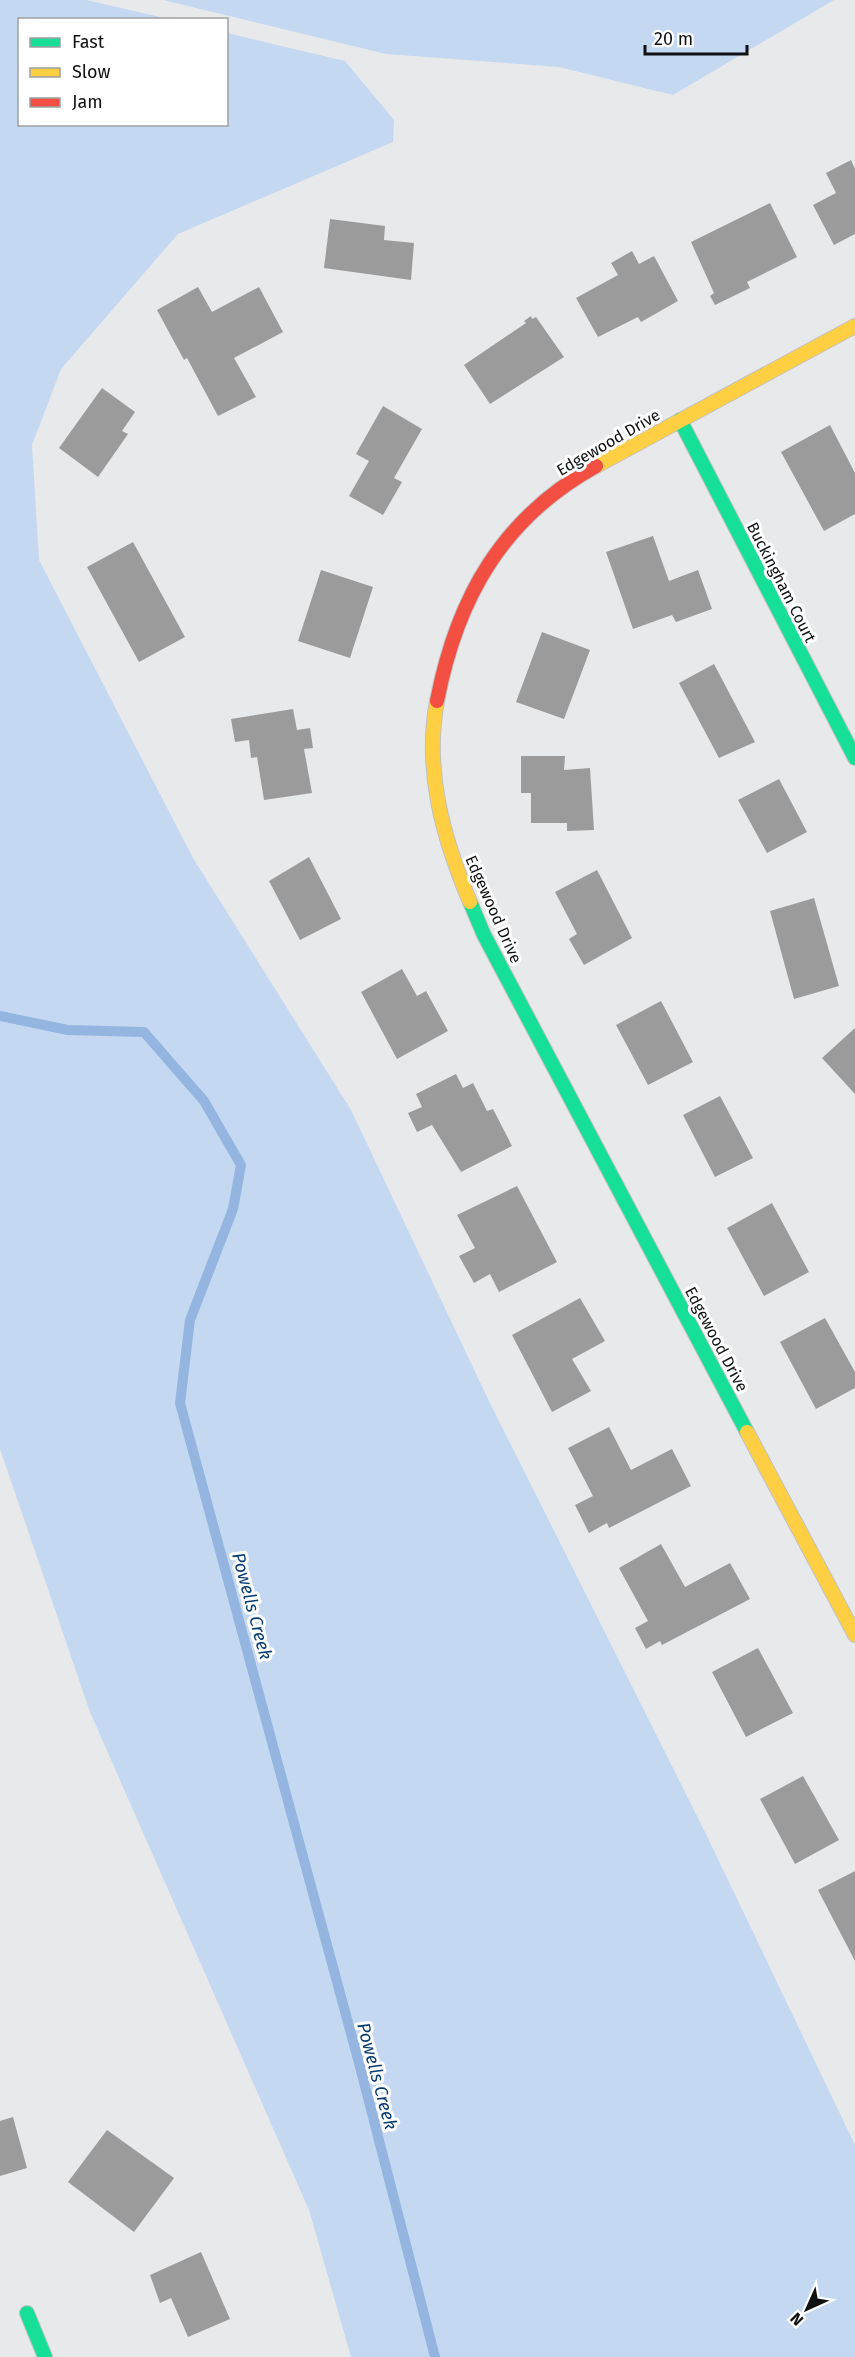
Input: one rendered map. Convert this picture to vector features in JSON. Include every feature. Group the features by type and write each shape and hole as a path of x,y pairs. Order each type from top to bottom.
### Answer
{"street":[{"name":"Edgewood Drive","path":"855,326 571,480 533,509 507,537 473,587 453,638 435,712 434,780 440,818 460,881 484,935 855,1635"},
{"name":"Buckingham Court","path":"680,420 855,758"},
{"path":"27,2313 45,2357"}],"shaded area":[{"path":"0,0 86,0 165,18 18,18 18,126 228,126 228,33 345,61 394,120 393,142 178,234 61,369 32,445 39,560 193,858 351,1110 488,1399 705,1832 855,2145 855,2357 351,2357 309,2210 90,1712 0,1449"},
{"path":"163,0 834,0 673,95 559,67 386,54"}],"building":[{"path":"851,160 855,169 855,234 834,245 813,205 836,193 826,173"},
{"path":"770,203 797,257 747,282 750,288 715,305 710,296 714,293 691,242"},
{"path":"330,219 385,226 384,240 414,243 411,280 324,268"},
{"path":"632,251 639,264 654,256 678,301 641,322 638,317 598,337 576,298 618,275 611,263"},
{"path":"198,287 212,312 259,287 283,332 234,358 256,397 218,416 187,358 184,360 157,310"},
{"path":"531,316 532,319 536,317 564,357 490,404 464,365 526,323 524,321"},
{"path":"102,388 135,412 122,431 128,434 98,477 59,448"},
{"path":"383,406 422,429 394,478 402,482 383,515 349,496 369,461 356,454"},
{"path":"830,425 855,473 855,514 824,531 781,452"},
{"path":"653,536 669,581 698,570 712,609 676,622 672,615 633,629 606,552"},
{"path":"133,542 185,637 139,662 87,567"},
{"path":"321,570 373,587 350,658 298,641"},
{"path":"542,632 590,650 564,719 516,702"},
{"path":"714,664 755,742 719,758 679,683"},
{"path":"293,709 297,730 310,728 313,748 304,749 312,793 264,800 257,757 251,758 249,740 235,742 231,719"},
{"path":"521,756 565,756 564,770 590,768 594,830 567,831 567,823 531,823 531,793 521,793"},
{"path":"779,779 807,832 767,853 738,800"},
{"path":"309,857 341,919 300,940 269,881"},
{"path":"597,870 632,938 584,965 569,939 577,934 555,892"},
{"path":"814,898 839,986 794,999 770,911"},
{"path":"402,969 417,996 426,991 448,1031 397,1059 361,992"},
{"path":"661,1001 693,1062 648,1085 616,1025"},
{"path":"855,1028 855,1094 822,1058"},
{"path":"456,1074 463,1088 473,1083 487,1111 493,1109 512,1146 461,1172 432,1125 417,1132 408,1113 422,1107 416,1094"},
{"path":"720,1096 753,1158 715,1177 683,1115"},
{"path":"517,1186 557,1262 499,1292 490,1274 474,1283 459,1256 475,1248 457,1215"},
{"path":"772,1203 809,1272 764,1296 727,1228"},
{"path":"580,1298 605,1341 572,1359 591,1391 552,1412 512,1335"},
{"path":"825,1318 855,1372 855,1388 816,1409 780,1342"},
{"path":"609,1427 631,1470 672,1449 691,1486 609,1528 607,1523 589,1533 575,1505 593,1496 568,1448"},
{"path":"661,1544 685,1587 730,1563 750,1599 662,1645 660,1641 646,1649 635,1628 648,1621 619,1568"},
{"path":"758,1648 793,1713 746,1737 712,1672"},
{"path":"803,1776 839,1840 795,1864 760,1799"},
{"path":"855,1871 855,1961 818,1890"},
{"path":"13,2117 27,2168 0,2176 0,2121"},
{"path":"107,2130 174,2178 134,2232 68,2182"},
{"path":"201,2252 230,2319 188,2337 171,2298 160,2303 150,2275"}],"waterway":[{"name":"Powells Creek","path":"0,1016 68,1030 144,1032 204,1101 241,1165 233,1209 190,1320 180,1403 359,2063 435,2357"}],"traffic: fast":[{"path":"680,420 855,758"},
{"path":"470,902 484,935 747,1432"},
{"path":"27,2313 45,2357"}],"traffic: slow":[{"path":"596,466 855,326"},
{"path":"437,701 433,753 438,804 444,829 470,902"},
{"path":"747,1432 855,1635"}],"traffic: jam":[{"path":"437,701 457,628 471,595 489,564 534,510 563,487 596,466"}]}
